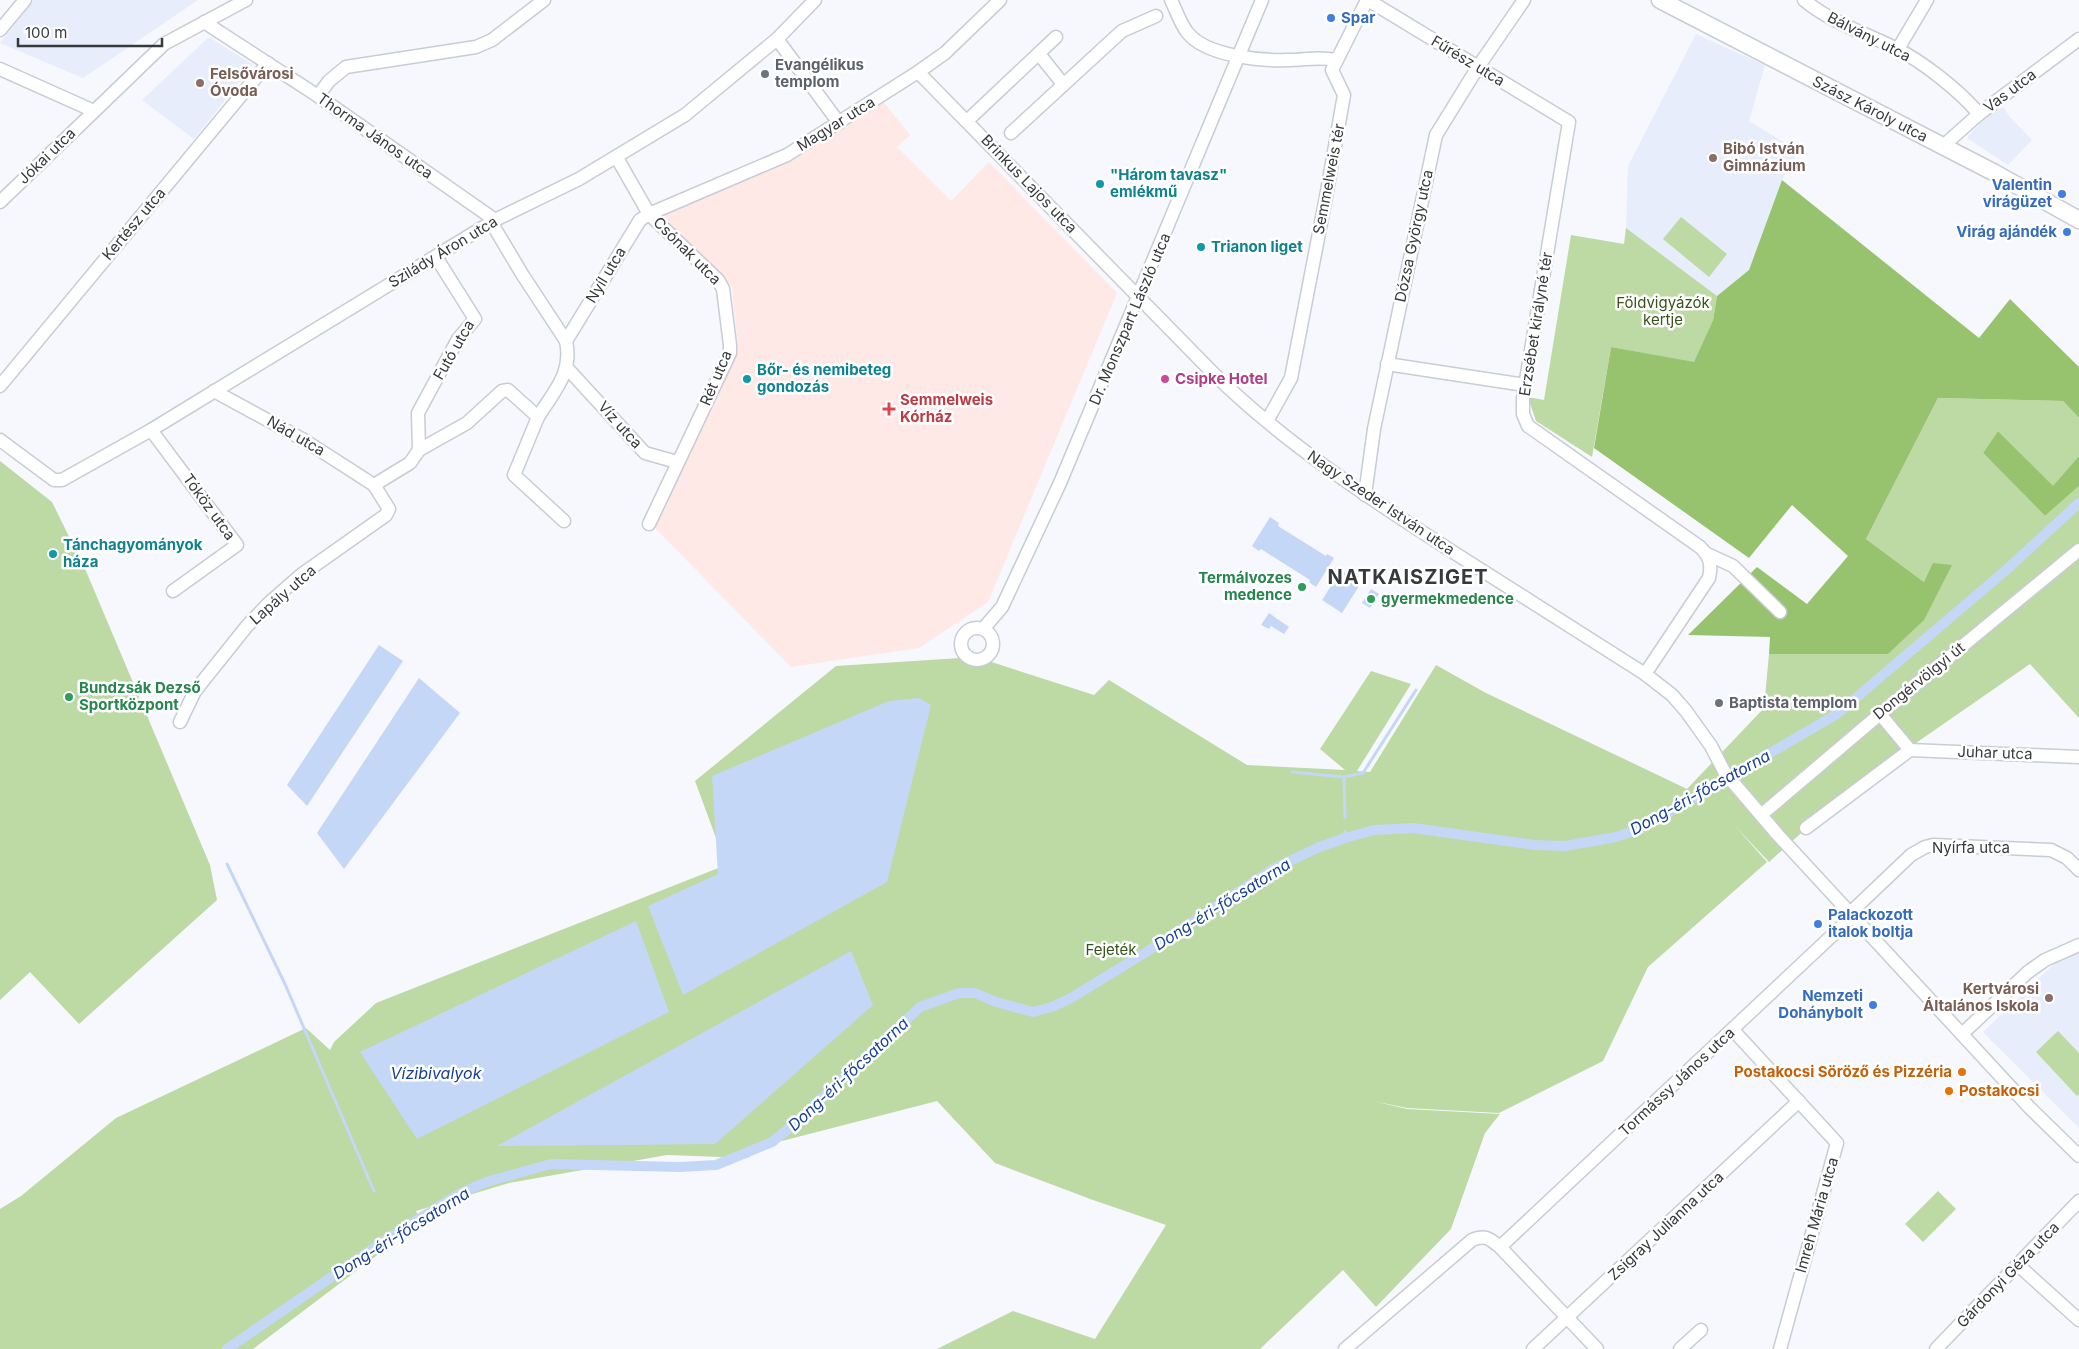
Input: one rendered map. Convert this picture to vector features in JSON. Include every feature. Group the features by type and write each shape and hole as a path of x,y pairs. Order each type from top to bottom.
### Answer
{"main road":[{"name":"Szász Károly utca","path":"1660,0 1943,146 2079,220"}],"street":[{"path":"0,30 25,0"},
{"name":"Jókai utca","path":"0,202 164,44 204,22 227,5 246,0"},
{"path":"318,96 329,80 346,67 476,46 492,40 544,0"},
{"name":"Szilády Áron utca","path":"0,440 54,480 62,480 151,430 493,221 579,179 617,158 703,102 777,39 815,0"},
{"name":"Magyar utca","path":"649,214 787,155 918,72 945,52 1000,0"},
{"name":"Dr. Monszpart László utca","path":"983,629 1002,607 1024,562 1139,297 1262,0"},
{"path":"1173,5 1187,32 1198,42 1238,58 1288,60 1327,58 1335,60 1367,0"},
{"name":"Fűrész utca","path":"1367,0 1569,122"},
{"name":"Dózsa György utca","path":"1365,495 1374,429 1436,135 1478,67 1524,0"},
{"name":"Bálvány utca","path":"1804,0 1816,11 1898,49 1951,86 1980,114"},
{"path":"1898,49 1927,0"},
{"path":"1011,133 1122,31 1156,16"},
{"name":"Thorma János utca","path":"204,22 318,96 493,221"},
{"path":"967,121 1056,37"},
{"path":"777,39 838,123"},
{"name":"Vas utca","path":"1943,146 1980,114 2079,39"},
{"path":"1039,54 1064,84"},
{"name":"Semmelweis tér","path":"1267,421 1291,378 1324,207 1344,95 1332,70 1335,60"},
{"name":"Kertész utca","path":"0,386 268,63"},
{"path":"0,69 94,111"},
{"name":"Brinkus Lajos utca","path":"918,72 1139,297"},
{"name":"Erzsébet királyné tér","path":"1569,122 1525,385 1523,414 1528,426 1700,547 1707,554 1732,566 1780,612"},
{"name":"Csónak utca","path":"617,158 649,214 718,280 723,289"},
{"name":"Nyíl utca","path":"566,340 637,224 649,214"},
{"path":"493,221 522,274 566,340 568,353 567,368 538,417 514,476 564,521"},
{"name":"Futó utca","path":"419,450 418,413 458,339 475,319 436,257"},
{"name":"Rét utca","path":"677,462 730,353 723,289"},
{"name":"Nagy Szeder István utca","path":"1139,297 1238,397 1365,495 1645,674 1672,695 1686,711 1710,746 1725,773 1761,815"},
{"path":"1388,364 1525,385"},
{"name":"Víz utca","path":"567,368 645,453 677,462"},
{"path":"374,486 410,463 419,450 468,423 504,390 512,392 538,417"},
{"name":"Nád utca","path":"214,391 304,440 374,486"},
{"name":"Tóköz utca","path":"151,430 237,545 173,591"},
{"path":"649,524 677,462"},
{"name":"Lapály utca","path":"180,722 195,691 247,626 301,575 386,515 389,509 388,504 374,486"},
{"name":"Dongérvölgyi út","path":"1761,815 2079,550"},
{"path":"1645,674 1709,578 1712,565 1707,554"},
{"path":"1806,828 1910,750 1880,714"},
{"name":"Juhar utca","path":"1910,750 2079,757"},
{"path":"1761,815 2029,1107 2079,1156"},
{"name":"Nyírfa utca","path":"1852,915 1912,855 1933,845 2051,850 2067,858 2079,870"},
{"name":"Tormássy János utca","path":"1500,1247 1733,1030 1852,915"},
{"path":"1962,1034 2028,972 2045,960 2079,945"},
{"name":"Imreh Mária utca","path":"1733,1030 1838,1143 1780,1349"},
{"name":"Zsigray Julianna utca","path":"1533,1349 1799,1101"},
{"name":"Gárdonyi Géza utca","path":"1936,1349 2079,1200"},
{"path":"1345,1349 1472,1240 1488,1238 1500,1247 1597,1349"},
{"path":"2018,1265 2079,1320"},
{"path":"1680,1349 1701,1330"}],"shaded area":[{"path":"34,0 198,0 83,78 0,43"},
{"name":"Bibó István Gimnázium","path":"1696,34 1765,65 1749,121 1798,151 1782,180 1749,270 1717,296 1626,228 1628,166"},
{"name":"Felsővárosi Óvoda","path":"209,37 253,65 194,139 142,100"},
{"name":"Semmelweis Kórház","path":"882,100 910,135 897,147 951,201 989,162 1117,293 988,602 919,648 791,667 655,528 674,485 686,489 691,476 680,471 738,347 732,287 660,216 793,159"},
{"path":"2003,107 2032,140 2008,165 1967,138 1988,115"},
{"path":"680,471 691,476 686,490 674,485"},
{"name":"Kertvárosi Általános Iskola","path":"2079,953 2079,1128 1983,1032 2054,964"}],"green space":[{"path":"1782,180 1979,338 2010,299 2079,367 2079,418 2063,401 1938,398 1866,539 1924,582 1933,563 1952,565 1924,620 1888,654 1769,654 1770,637 1688,635 1757,567 1807,604 1848,556 1792,505 1749,558 1594,448 1611,347 1694,362 1713,320 1717,296 1749,270"},
{"path":"1681,217 1727,254 1709,277 1663,239"},
{"name":"Földvigyázók kertje","path":"1626,228 1717,296 1713,320 1694,363 1611,347 1592,457 1536,421 1528,397 1544,400 1571,235 1624,244"},
{"name":"Fejeték","path":"1938,398 2063,401 2079,418 2079,456 2053,487 1998,431 1983,453 2045,516 2079,486 2079,718 2030,664 1851,788 1769,862 1734,825 1767,862 1648,967 1603,1061 1499,1113 1407,1108 1373,1101 1407,1109 1500,1114 1485,1133 1451,1229 1376,1307 1343,1270 1260,1349 937,1349 1013,1311 1095,1339 1166,1225 995,1163 937,1101 782,1141 773,1135 748,1158 667,1155 509,1183 416,1211 421,1222 253,1349 0,1349 0,1209 21,1196 116,1118 306,1028 330,1050 334,1042 376,1003 726,865 695,781 836,666 976,657 1094,695 1109,680 1247,765 1345,770 1320,749 1371,671 1411,684 1357,771 1370,772 1436,665 1486,693 1687,789 1764,708 1769,654 1888,654 1924,582 1866,539"},
{"path":"1998,431 2053,486 2079,456 2079,486 2045,516 1983,453"},
{"name":"Bundzsák Dezső Sportközpont","path":"0,461 52,502 86,571 210,865 217,900 79,1024 30,972 0,1000"},
{"path":"2058,1031 2079,1053 2079,1094 2077,1096 2036,1052"},
{"path":"1938,1191 1956,1209 1923,1242 1905,1224"}],"water":[{"path":"1270,517 1279,523 1278,526 1326,556 1327,554 1334,558 1316,587 1309,582 1310,580 1261,549 1259,551 1252,546"},
{"path":"1341,570 1361,583 1342,613 1322,600"},
{"name":"gyermekmedence","path":"1371,589 1379,594 1370,608 1362,603"},
{"path":"1269,613 1289,627 1284,634 1271,626 1269,629 1261,625"},
{"path":"379,645 403,661 307,806 287,785"},
{"path":"419,678 460,713 344,869 317,833"},
{"path":"919,698 931,705 887,882 683,995 648,906 718,874 712,776 889,701"},
{"name":"Vízibivalyok","path":"636,921 669,1012 417,1139 360,1052"},
{"path":"851,951 873,1005 715,1144 497,1146"}],"waterway":[{"name":"Dong-éri-főcsatorna","path":"227,1349 391,1236 459,1194 486,1182 551,1164 680,1167 716,1165 772,1142 793,1125 920,1007 959,993 975,993 996,1002 1033,1012 1052,1007 1071,998 1156,946 1273,869 1317,848 1374,830 1413,828 1535,845 1565,846 1616,837 1642,828 1837,714 2005,571 2079,503"},
{"path":"1345,818 1344,777 1363,773 1416,690"},
{"path":"1292,772 1344,777"},
{"path":"1345,831 1345,838"},
{"path":"227,864 285,984 374,1191"}],"place":[{"name":"Spar","path":"1331,18"},
{"name":"Evangélikus templom","path":"765,74"},
{"name":"Felsővárosi Óvoda","path":"200,83"},
{"name":"Bibó István Gimnázium","path":"1713,158"},
{"name":"\"Három tavasz\" emlékmű","path":"1100,184"},
{"name":"Valentin virágüzet","path":"2062,194"},
{"name":"Virág ajándék","path":"2067,232"},
{"name":"Trianon liget","path":"1201,247"},
{"name":"Bőr- és nemibeteg gondozás","path":"747,379"},
{"name":"Csipke Hotel","path":"1165,379"},
{"name":"Semmelweis Kórház","path":"889,409"},
{"name":"Tánchagyományok háza","path":"53,554"},
{"name":"Termálvozes medence","path":"1302,587"},
{"name":"gyermekmedence","path":"1371,599"},
{"name":"Bundzsák Dezső Sportközpont","path":"69,697"},
{"name":"Baptista templom","path":"1719,703"},
{"name":"Palackozott italok boltja","path":"1818,924"},
{"name":"Kertvárosi Általános Iskola","path":"2049,998"},
{"name":"Nemzeti Dohánybolt","path":"1873,1005"},
{"name":"Postakocsi Söröző és Pizzéria","path":"1962,1072"},
{"name":"Postakocsi","path":"1949,1091"}],"district":[{"name":"NATKAISZIGET","path":"1408,577"}]}
